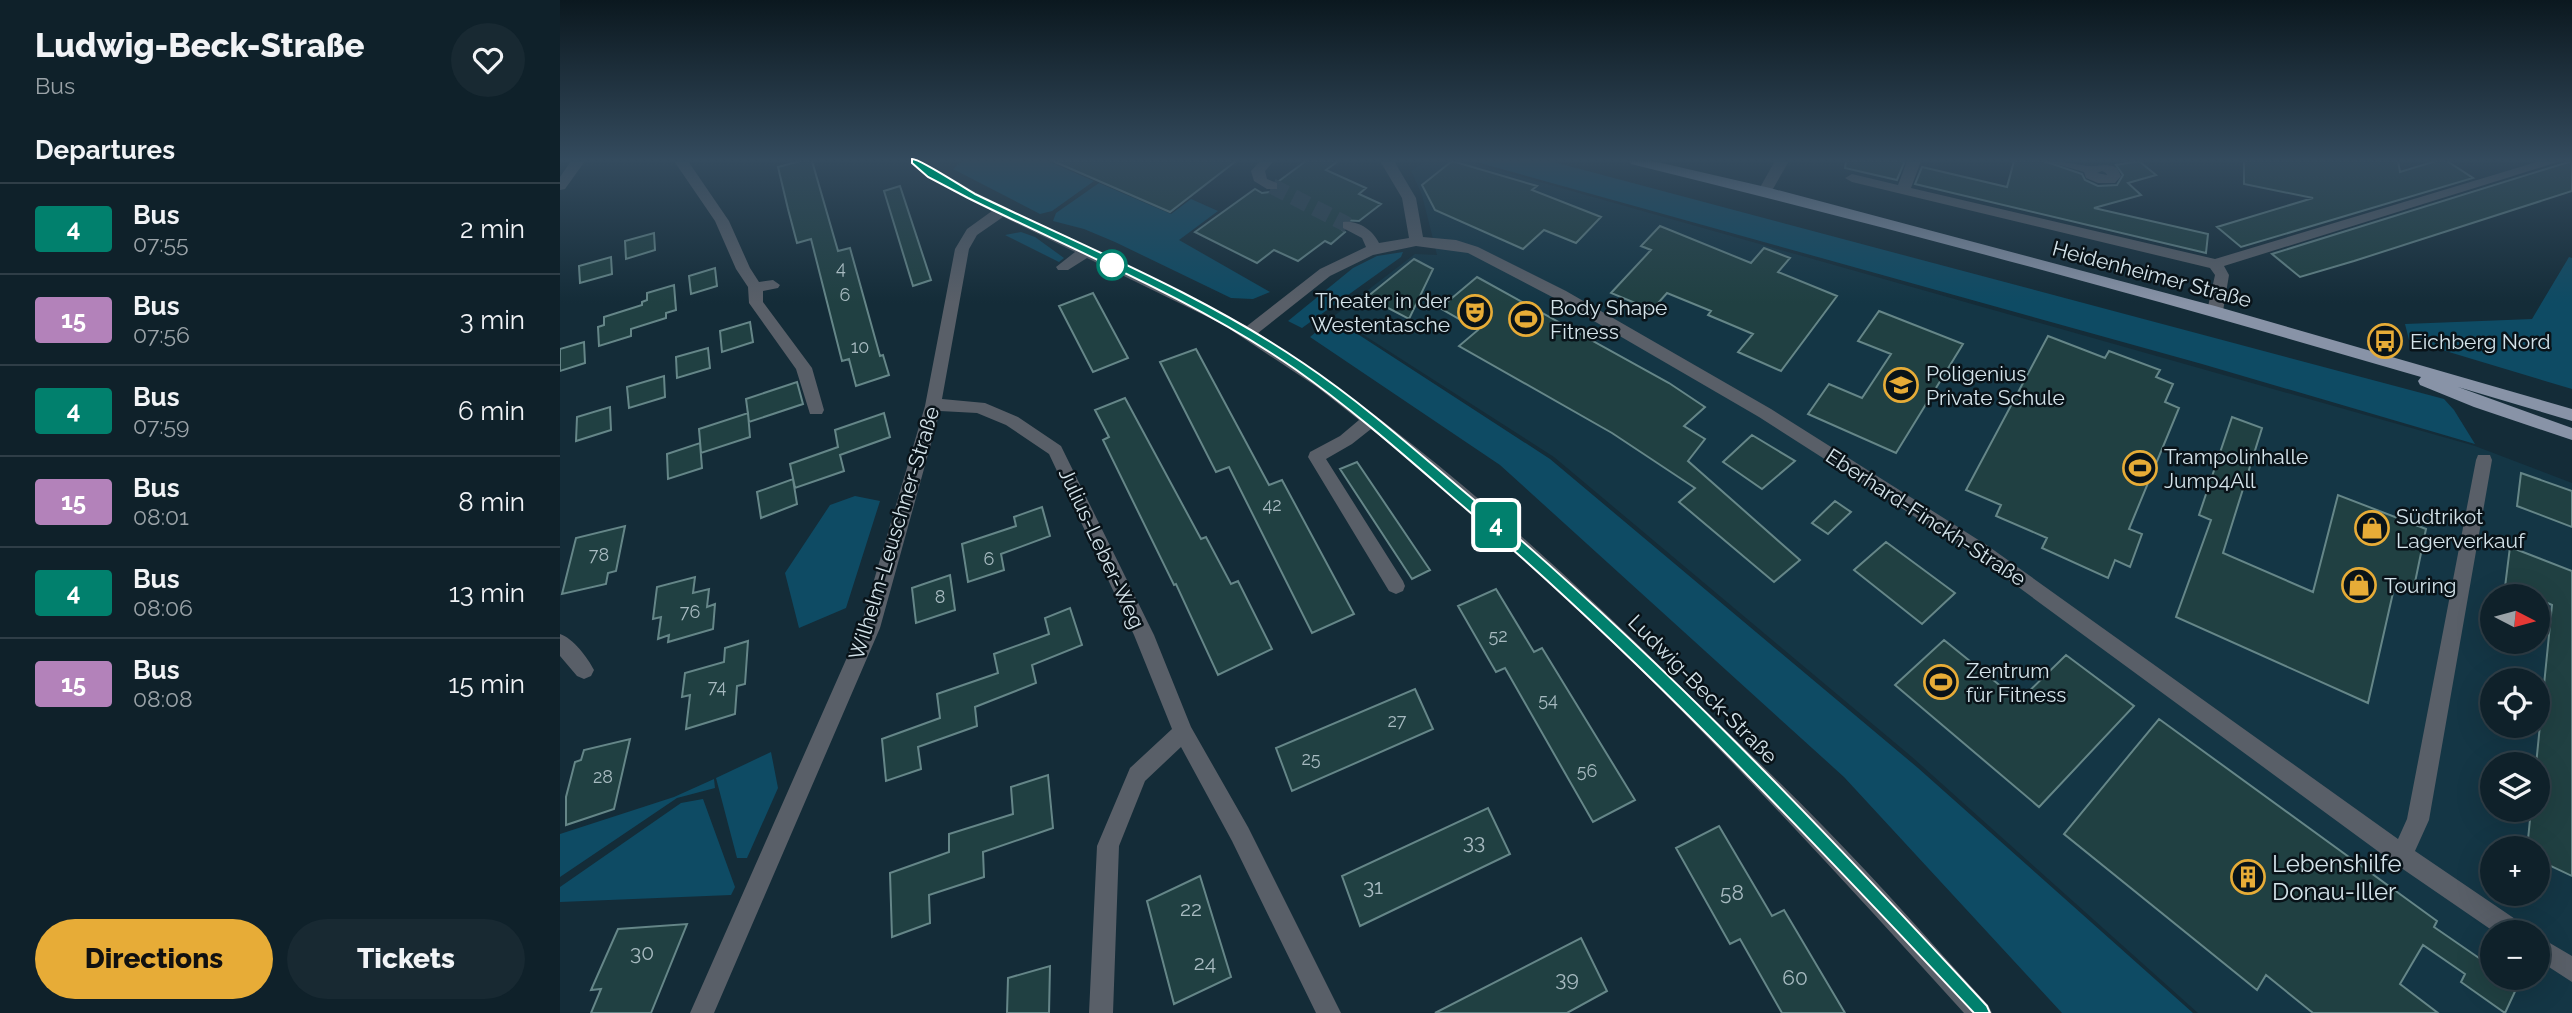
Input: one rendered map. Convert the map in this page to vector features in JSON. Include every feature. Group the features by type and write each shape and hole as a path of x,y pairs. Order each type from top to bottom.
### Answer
{"main road":[{"name":"Heidenheimer Straße","path":"1830,208 2215,311 2572,415"},
{"name":"Heidenheimer Straße","path":"2371,358 2480,403 2572,434"}],"street":[{"path":"713,208 722,221 743,269 755,287 756,303 804,368 816,410"},
{"name":"Ludwig-Beck-Straße","path":"997,208 1200,306 1248,333 1323,383 1371,420 1527,552 1627,646 1816,834 1980,1013"},
{"path":"1413,208 1416,241"},
{"path":"1987,208 2215,264 2397,208"},
{"name":"Wilhelm-Leuschner-Straße","path":"702,1013 870,628 933,406 959,257 972,232 1002,211"},
{"path":"1348,225 1368,236 1374,248"},
{"name":"Eberhard-Finckh-Straße","path":"1248,333 1324,273 1346,259 1374,248 1416,241 1456,245 1473,250 1561,295 1765,413 1982,551 2402,855 2497,920"},
{"path":"1063,267 1085,252"},
{"path":"2215,264 2222,275 2215,311"},
{"path":"755,287 772,285"},
{"name":"Julius-Leber-Weg","path":"933,406 952,404 979,407 1012,421 1055,450 1144,635 1183,732 1240,834 1329,1013"},
{"path":"1371,420 1346,440 1317,457 1396,586"},
{"path":"2402,855 2418,820 2484,460"},
{"path":"560,642 584,670"},
{"path":"1101,1013 1108,846 1137,775 1183,732"},
{"path":"2550,955 2572,970"}],"shaded area":[{"path":"1029,208 1056,208 1052,211 1040,214"},
{"path":"1063,208 1158,208 1171,214 1179,208 1212,208 1218,211 1179,240 1270,292 1253,299 1231,298 1115,242 1084,229 1053,221 1056,213"},
{"path":"1425,208 1633,208 2475,446 2572,483 2572,1013 2198,1013 1912,757 1554,457 1334,316 1415,254 1437,255"},
{"path":"1643,208 1728,208 2444,399 2475,444 2202,364"},
{"path":"1021,232 1035,237 1064,258 1059,262 1005,235"},
{"path":"1403,252 1401,257 1302,328 1288,321 1353,268 1377,256"},
{"path":"2569,257 2572,258 2572,389 2409,340 2405,324 2532,319"},
{"path":"1333,318 1550,459 1918,768 2193,1013 2062,1013 1844,777 1500,465 1310,337"},
{"path":"855,496 880,501 846,608 799,628 785,573 830,505"},
{"path":"771,752 778,788 747,858 737,858 716,778"},
{"path":"714,779 715,788 677,798 560,877 560,834 674,797"},
{"path":"703,799 735,887 731,895 560,902 560,887 681,803"}],"building":[{"path":"826,208 838,251 850,248 880,356 883,355 889,375 856,386 849,359 842,361 811,239 797,243 788,209"},
{"path":"889,208 907,208 931,280 913,286"},
{"path":"1228,208 1375,208 1359,221 1341,220 1340,228 1345,232 1331,244 1325,241 1298,261 1274,250 1257,263 1195,232"},
{"path":"1579,208 1601,217 1576,243 1544,230 1523,249 1435,210"},
{"path":"2017,208 2095,208 2208,234 2206,253"},
{"path":"2279,208 2371,208 2241,247 2217,227"},
{"path":"2420,208 2518,208 2300,277 2272,254"},
{"path":"1660,226 1751,263 1764,248 1790,258 1778,272 1837,296 1781,371 1738,352 1753,334 1708,315 1711,311 1667,293 1652,310 1611,293 1651,250 1641,246"},
{"path":"654,233 655,250 626,259 625,241"},
{"path":"611,257 612,274 580,283 579,266"},
{"path":"1414,259 1433,269 1409,319 1367,297"},
{"path":"715,268 717,286 691,294 689,276"},
{"path":"1477,277 1669,383 1705,407 1684,426 1705,439 1688,461 1800,560 1774,582 1679,502 1695,488 1612,433 1459,346 1478,330 1440,308"},
{"path":"674,285 676,310 666,313 666,318 631,329 631,336 599,346 598,327 604,325 604,317 642,305 642,302 647,300 647,293"},
{"path":"1093,293 1128,358 1093,372 1059,306"},
{"path":"1879,311 1963,344 1896,453 1808,414 1829,384 1862,398 1891,354 1858,341"},
{"path":"750,322 753,342 722,352 720,331"},
{"path":"2048,336 2105,358 2109,351 2160,370 2156,377 2173,384 2165,402 2179,408 2129,529 2142,534 2130,567 2115,560 2108,578 2042,548 2047,538 1996,516 2001,505 1966,490"},
{"path":"584,342 585,363 560,371 560,349"},
{"path":"708,348 710,368 677,378 676,357"},
{"path":"1196,349 1269,485 1282,480 1354,614 1312,633 1229,467 1216,472 1160,362"},
{"path":"664,376 665,397 629,408 627,387"},
{"path":"797,382 803,404 749,422 746,399"},
{"path":"1125,398 1201,539 1206,537 1231,584 1238,581 1272,649 1218,675 1176,584 1174,585 1103,440 1109,437 1095,410"},
{"path":"610,407 611,430 576,441 577,417"},
{"path":"748,413 750,437 701,453 699,429"},
{"path":"884,413 890,437 840,455 844,471 795,488 790,464 838,447 835,430"},
{"path":"2232,417 2262,428 2223,553 2313,592 2338,495 2426,529 2413,592 2395,584 2368,703 2176,617 2211,520 2199,515"},
{"path":"1752,435 1795,461 1762,489 1723,462"},
{"path":"700,443 702,468 668,479 667,454"},
{"path":"1357,462 1430,570 1412,579 1340,469"},
{"path":"2521,473 2572,491 2572,527 2517,506"},
{"path":"793,479 797,504 761,518 757,492"},
{"path":"1835,501 1851,512 1828,534 1812,523"},
{"path":"1042,507 1050,536 1001,554 1004,570 968,582 962,544 1016,526 1014,517"},
{"path":"625,526 616,571 608,573 606,584 562,594 576,538"},
{"path":"1886,542 1955,593 1922,624 1854,570"},
{"path":"2510,547 2572,571 2572,876 2550,866 2550,836 2528,836 2530,822 2550,822 2550,752 2537,752 2539,738 2550,738 2550,668 2546,668 2547,654 2550,654 2550,584 2505,584"},
{"path":"950,575 955,610 916,623 912,588"},
{"path":"695,577 693,593 709,589 707,607 715,604 713,629 668,642 669,635 658,639 661,617 653,619 657,587"},
{"path":"1496,589 1534,652 1542,648 1635,800 1593,822 1505,668 1496,672 1458,606"},
{"path":"1070,608 1082,645 1032,665 1036,683 975,707 977,726 918,747 921,769 886,781 882,739 940,718 937,694 998,673 994,654 1049,634 1045,618"},
{"path":"1944,640 2019,701 2066,655 2134,706 2039,807 1895,685"},
{"path":"748,641 745,684 737,686 735,714 686,729 690,695 682,697 685,673 724,662 725,648"},
{"path":"1415,689 1433,729 1292,791 1276,748"},
{"name":"Lebenshilfe Donau-Iller","path":"2159,719 2437,921 2434,927 2480,959 2480,990 2516,990 2505,1013 2461,982 2465,974 2423,945 2400,984 2438,1013 2313,1013 2266,975 2257,990 2064,834"},
{"path":"630,739 614,809 566,825 566,797 575,762 581,760 584,750"},
{"path":"1048,775 1053,828 983,852 984,877 929,895 930,923 892,937 890,873 949,852 949,834 1013,814 1011,787"},
{"path":"1488,808 1510,854 1360,926 1342,876"},
{"path":"1719,826 1772,916 1784,910 1845,1013 1782,1013 1740,939 1730,944 1676,848"},
{"path":"1200,876 1231,977 1174,1004 1147,901"},
{"path":"687,924 651,1013 591,1013 601,989 591,990 618,929"},
{"path":"1581,938 1607,991 1567,1013 1435,1013"},
{"path":"1050,966 1049,1013 1007,1013 1008,978"}],"tunnel":[{"path":"1315,208 1348,225"}],"bus line":[{"name":"4","path":"997,208 1227,320 1323,383 1405,447 1527,552 1617,636 1816,834 1980,1013"}],"place":[{"name":"Theater in der Westentasche","path":"1475,312"},
{"name":"Body Shape Fitness","path":"1526,319"},
{"name":"Eichberg Nord","path":"2385,341"},
{"name":"Poligenius Private Schule","path":"1901,385"},
{"name":"Trampolinhalle Jump4All","path":"2140,468"},
{"name":"Südtrikot Lagerverkauf","path":"2372,528"},
{"name":"Touring","path":"2359,585"},
{"name":"Zentrum für Fitness","path":"1941,682"},
{"name":"Lebenshilfe Donau-Iller","path":"2248,877"}]}
